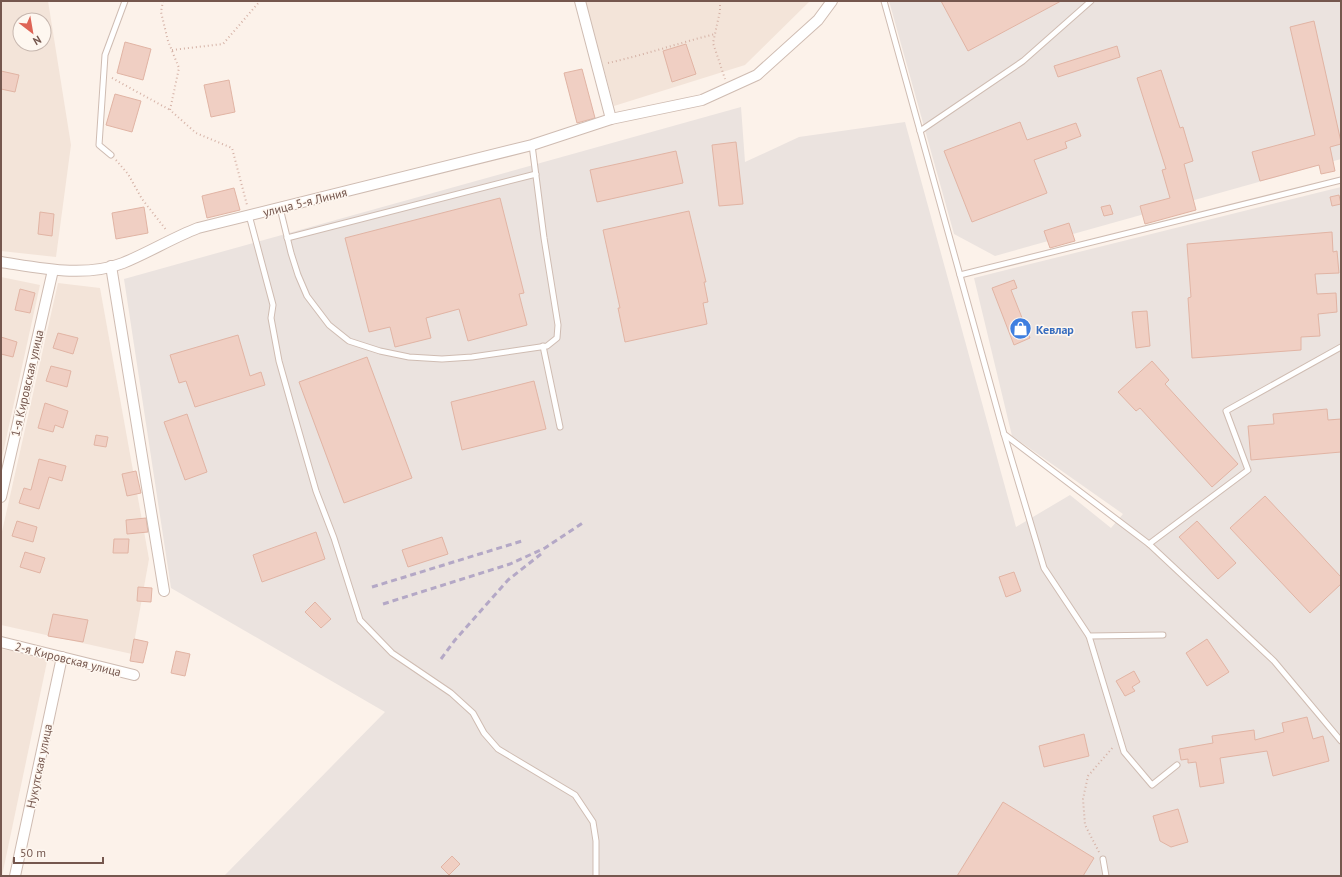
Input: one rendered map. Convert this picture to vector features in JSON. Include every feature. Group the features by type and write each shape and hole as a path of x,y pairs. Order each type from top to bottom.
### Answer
{"street":[{"path":"580,1 611,119"},
{"name":"улица 5-я Линия","path":"1,262 53,270 103,268 122,263 173,238 198,228 532,145 611,119 702,100 757,75 818,20 832,1"},
{"path":"111,266 164,591"},
{"name":"1-я Кировская улица","path":"1,497 53,270"},
{"name":"2-я Кировская улица","path":"1,642 134,675"},
{"name":"Нукутская улица","path":"15,876 62,657"}],"lane":[{"path":"111,154 98,145 105,55 125,1"},
{"path":"884,1 1004,434 1044,568 1089,636 1124,752 1152,785 1177,765"},
{"path":"920,130 1023,61 1091,1"},
{"path":"280,208 298,275 307,296 329,325 349,341 380,351 409,357 442,359 472,358 543,346 552,343 557,338 558,333 532,145"},
{"path":"287,238 536,174"},
{"path":"960,275 1341,180"},
{"path":"250,215 274,305 271,318 279,362 316,492 334,538 360,620 392,653 451,693 473,713 484,733 498,749 575,795 593,822 596,841 596,876"},
{"path":"543,346 560,427"},
{"path":"1149,544 1248,470 1226,411 1341,347"},
{"path":"1004,434 1149,544 1274,661 1341,741"},
{"path":"1089,636 1163,635"},
{"path":"1103,859 1106,876"}],"path":[{"path":"163,1 161,12 168,41 179,68 170,110"},
{"path":"172,50 223,44 260,1"},
{"path":"720,1 720,11 713,43 728,88"},
{"path":"597,66 715,34"},
{"path":"104,73 170,110 196,133 232,148 250,215"},
{"path":"111,154 128,174 142,199 173,238"},
{"path":"1103,859 1085,825 1083,799 1088,776 1120,739"}],"shaded area":[{"path":"1,1 48,1 50,12 12,12 12,52 52,52 52,26 71,145 56,257 1,251"},
{"path":"585,1 810,1 745,65 614,106"},
{"path":"889,1 1341,1 1341,159 995,256 954,234"},
{"path":"741,107 745,162 799,137 905,122 1016,527 1070,495 1111,528 1123,514 1012,436 974,278 1341,187 1341,876 224,876 385,712 171,588 124,279"},
{"path":"1,277 40,285 1,462"},
{"path":"58,283 100,288 149,559 132,654 1,625 1,536"},
{"path":"1,649 48,657 2,876 1,876"}],"building":[{"path":"941,1 1061,1 968,51"},
{"path":"1314,21 1341,142 1341,144 1330,147 1335,171 1321,174 1319,165 1260,181 1252,152 1315,135 1290,27"},
{"path":"125,42 151,49 143,80 117,73"},
{"path":"686,44 696,74 672,82 663,51"},
{"path":"1117,46 1120,57 1058,77 1054,66"},
{"path":"582,69 595,118 577,123 564,73"},
{"path":"1161,70 1180,128 1183,127 1193,161 1184,164 1196,210 1145,224 1140,206 1170,198 1162,170 1166,169 1137,78"},
{"path":"1,71 19,75 15,92 1,89"},
{"path":"229,80 235,112 211,117 204,85"},
{"path":"115,94 141,101 132,132 106,125"},
{"path":"1020,122 1027,140 1076,123 1081,136 1065,142 1067,148 1034,160 1047,193 972,222 944,151"},
{"path":"736,142 743,204 719,206 712,145"},
{"path":"676,151 683,183 597,202 590,170"},
{"path":"234,188 240,210 207,218 202,196"},
{"path":"1339,195 1341,204 1332,206 1330,197"},
{"path":"500,198 524,293 519,294 527,325 468,341 459,309 426,318 431,338 395,347 390,327 369,332 345,238"},
{"path":"1110,205 1113,214 1104,216 1101,207"},
{"path":"144,207 148,233 116,239 112,213"},
{"path":"689,211 706,282 704,282 708,302 703,303 707,324 625,342 618,308 620,308 603,230"},
{"path":"40,212 54,214 52,236 38,234"},
{"path":"1069,223 1075,241 1050,248 1044,231"},
{"path":"1332,232 1333,252 1337,251 1339,273 1315,274 1317,294 1336,293 1337,312 1318,314 1320,336 1301,337 1301,350 1192,358 1188,298 1191,297 1187,244"},
{"path":"1014,280 1017,288 1011,290 1030,338 1014,345 992,288"},
{"path":"20,289 35,293 30,313 15,310"},
{"path":"1147,311 1150,346 1136,348 1132,312"},
{"path":"58,333 78,338 73,354 53,348"},
{"path":"238,335 250,376 261,372 265,385 195,407 186,381 179,383 170,355"},
{"path":"1,337 17,342 13,357 1,354"},
{"path":"367,357 412,478 344,503 299,382"},
{"path":"1152,361 1169,380 1165,384 1238,464 1212,487 1140,408 1136,411 1118,392"},
{"path":"51,366 71,371 67,387 46,381"},
{"path":"534,381 546,429 462,450 451,402"},
{"path":"45,403 68,411 63,428 55,425 53,432 38,428"},
{"path":"1327,409 1328,420 1341,419 1341,452 1251,460 1248,426 1274,424 1273,414"},
{"path":"187,414 207,472 185,480 164,422"},
{"path":"96,435 108,437 106,447 94,445"},
{"path":"39,459 66,466 62,481 49,477 39,509 19,503 24,488 31,490"},
{"path":"136,471 141,493 127,496 122,474"},
{"path":"1265,496 1341,577 1341,584 1310,613 1230,528"},
{"path":"146,518 148,532 127,534 126,520"},
{"path":"17,521 37,527 33,542 12,536"},
{"path":"1197,521 1236,563 1218,579 1179,537"},
{"path":"316,532 325,559 262,582 253,555"},
{"path":"442,537 448,554 408,567 402,550"},
{"path":"114,539 129,539 128,553 113,553"},
{"path":"25,552 45,558 40,573 20,567"},
{"path":"1014,572 1021,591 1006,597 999,577"},
{"path":"138,587 152,588 151,602 137,601"},
{"path":"315,602 331,619 321,628 305,612"},
{"path":"53,614 88,620 83,642 48,636"},
{"path":"134,639 148,642 143,663 130,661"},
{"path":"1207,639 1229,672 1207,686 1186,653"},
{"path":"176,651 190,654 185,676 171,673"},
{"path":"1134,671 1140,682 1132,687 1135,691 1125,696 1116,681"},
{"path":"1307,717 1313,739 1323,736 1329,761 1273,776 1267,751 1220,758 1224,783 1200,787 1196,762 1188,763 1188,759 1181,760 1179,749 1213,743 1212,736 1254,730 1255,740 1284,732 1282,723"},
{"path":"1084,734 1089,756 1044,767 1039,746"},
{"path":"1003,802 1094,858 1083,876 957,876"},
{"path":"1178,809 1188,842 1171,847 1160,841 1153,816"},
{"path":"452,856 460,864 449,875 441,867"}],"railway":[{"path":"383,604 510,564 545,548 584,522"},
{"path":"372,587 522,541"},
{"path":"441,659 455,640 508,580 541,554"}],"place":[{"name":"Кевлар","path":"1020,329"}]}
